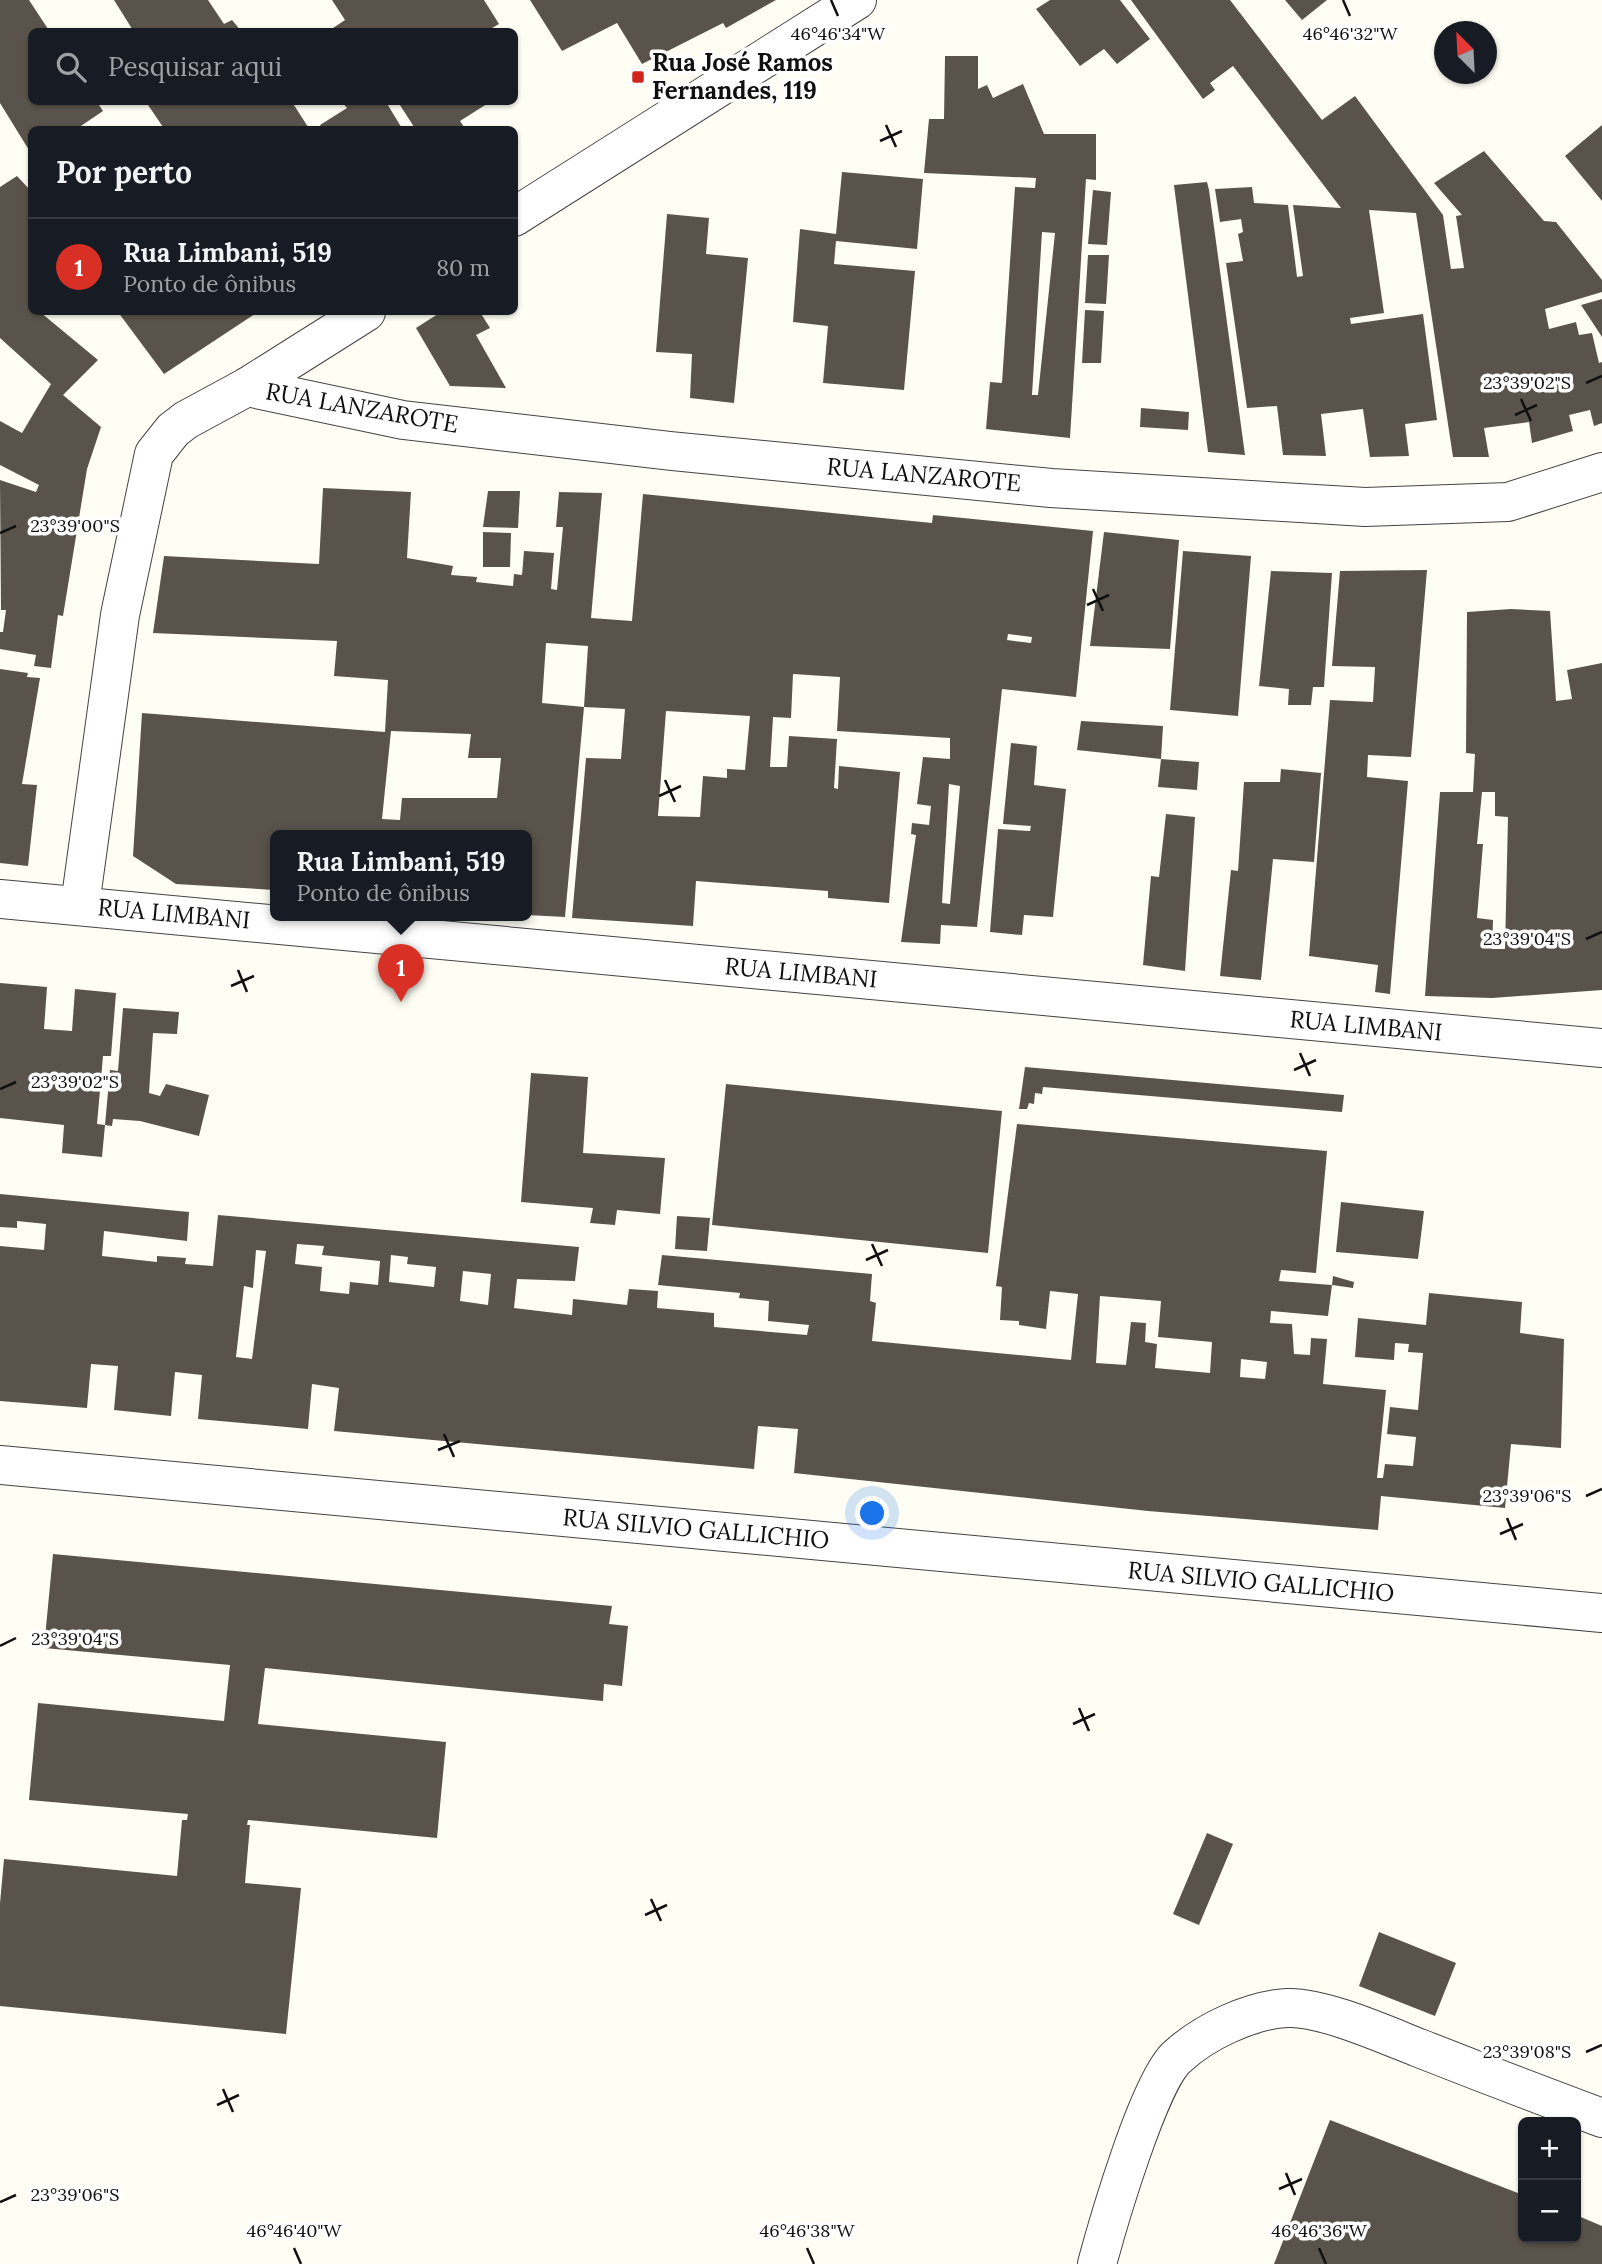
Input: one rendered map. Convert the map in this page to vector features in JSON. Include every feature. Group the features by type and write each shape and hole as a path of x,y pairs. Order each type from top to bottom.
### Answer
{"street":[{"path":"518,214 857,0"},
{"path":"80,905 120,615 154,454 173,430 186,420 247,387 361,315"},
{"name":"RUA LANZAROTE","path":"247,387 404,420 671,451 1051,488 1378,507 1508,502 1602,472"},
{"name":"RUA LIMBANI","path":"0,899 1602,1048"},
{"name":"RUA SILVIO GALLICHIO","path":"0,1465 1602,1613"},
{"path":"1097,2264 1113,2203 1156,2092 1175,2058 1214,2031 1246,2017 1288,2007 1350,2021 1602,2118"}],"building":[{"path":"0,0 29,0 47,28 28,28 28,105 99,105 103,111 81,126 28,126 28,148 0,103"},
{"path":"114,0 208,0 224,24 232,20 239,28 132,28"},
{"path":"332,0 484,0 499,24 492,28 333,28 345,20"},
{"path":"530,0 776,0 726,28 723,23 642,64 617,23 562,51"},
{"path":"1050,0 1120,0 1150,39 1117,64 1104,49 1080,66 1036,9"},
{"path":"1131,0 1230,0 1322,120 1355,96 1443,215 1451,269 1464,268 1456,216 1462,215 1434,183 1484,151 1544,221 1556,222 1602,280 1602,292 1545,309 1549,329 1576,322 1579,335 1592,333 1599,363 1602,362 1602,423 1594,426 1590,410 1569,415 1573,431 1532,443 1529,422 1484,428 1489,457 1453,457 1416,213 1369,210 1384,313 1350,318 1351,324 1423,314 1437,420 1405,424 1409,456 1370,457 1363,409 1321,414 1326,456 1283,455 1277,406 1247,408 1226,263 1243,261 1238,234 1243,232 1241,219 1220,222 1215,189 1252,187 1254,203 1288,205 1297,277 1303,276 1293,205 1341,208 1233,66 1210,83 1215,90 1203,99"},
{"path":"1285,0 1327,0 1302,20"},
{"path":"945,56 978,56 978,89 987,85 993,98 1023,84 1044,134 1096,134 1096,180 1086,179 1070,438 986,429 990,382 1002,383 1015,187 1035,188 1036,178 924,173 929,119 944,119","holes":["1042,232 1055,233 1038,395 1032,395"]},
{"path":"148,105 294,105 307,126 162,126"},
{"path":"344,105 388,105 401,126 321,126 347,108"},
{"path":"400,105 485,105 460,121 463,126 413,126"},
{"path":"1602,125 1602,201 1565,156"},
{"path":"842,172 923,179 917,249 836,241 834,264 915,271 904,390 823,383 828,326 793,322 800,229 836,234"},
{"path":"17,176 28,188 28,315 44,315 98,360 63,395 101,427 87,469 63,616 58,615 51,668 34,666 36,655 0,649 0,632 3,632 6,610 1,610 0,480 36,492 39,485 0,465 0,421 22,433 51,384 0,338 0,187"},
{"path":"1207,182 1245,455 1208,452 1174,185"},
{"path":"1093,190 1111,192 1107,245 1088,244"},
{"path":"667,214 709,218 706,254 748,258 734,403 690,398 692,354 656,352"},
{"path":"1088,255 1109,255 1106,304 1085,303"},
{"path":"1602,299 1602,337 1581,305"},
{"path":"1085,310 1104,311 1101,363 1082,363"},
{"path":"120,315 253,315 164,374"},
{"path":"436,315 482,315 490,328 476,335 506,388 450,386 416,328"},
{"path":"1141,408 1189,412 1188,430 1140,427"},
{"path":"323,488 411,492 407,558 453,566 451,575 477,577 476,582 513,586 514,574 522,575 524,551 554,553 551,589 557,590 563,527 556,527 559,492 602,493 591,618 632,621 643,494 932,523 933,515 1093,531 1076,697 1002,689 977,927 941,925 940,944 901,942 916,835 911,834 912,823 929,825 931,806 917,804 923,757 950,759 950,738 837,731 840,677 793,674 791,718 773,717 770,767 787,767 789,736 837,739 834,788 838,789 839,766 900,772 889,903 828,898 828,891 696,881 693,926 572,918 586,758 621,759 625,709 584,707 565,917 532,915 532,830 270,830 270,890 176,884 133,856 142,713 385,732 388,680 334,676 337,641 153,633 164,556 319,564","holes":["1008,634 1032,637 1031,643 1007,640","546,643 588,646 584,707 542,703","666,711 750,716 745,770 727,769 727,778 703,776 700,817 658,816","391,731 471,734 468,758 501,758 497,798 402,798 400,820 382,819","949,784 960,786 950,904 942,903"]},
{"path":"488,491 520,491 518,528 483,527"},
{"path":"483,532 511,533 510,567 483,567"},
{"path":"1104,532 1179,540 1170,649 1090,646"},
{"path":"1183,551 1251,556 1238,716 1170,710"},
{"path":"1427,570 1411,757 1368,755 1367,777 1408,781 1390,994 1375,992 1378,965 1309,956 1330,700 1373,702 1375,667 1332,666 1340,571"},
{"path":"1271,571 1332,573 1324,687 1313,687 1311,705 1288,705 1289,689 1259,686"},
{"path":"1511,609 1550,611 1556,701 1572,699 1567,670 1602,663 1602,990 1492,998 1425,996 1440,792 1473,792 1475,754 1466,753 1467,612","holes":["1482,792 1495,792 1495,816 1508,817 1505,949 1492,949 1493,920 1477,918 1483,844 1477,844"]},
{"path":"0,669 28,673 27,677 40,678 22,784 37,785 28,866 0,863"},
{"path":"1081,721 1163,726 1161,759 1077,750"},
{"path":"1011,743 1037,746 1034,785 1066,789 1053,917 1024,915 1022,935 990,932 998,829 1030,831 1031,826 1003,824"},
{"path":"1161,759 1199,762 1197,790 1158,787"},
{"path":"1281,769 1321,773 1314,862 1273,859 1261,980 1220,976 1231,870 1238,871 1244,782 1280,782"},
{"path":"1166,814 1195,817 1185,971 1143,965 1151,876 1159,877"},
{"path":"0,983 47,987 44,1029 72,1031 75,989 116,993 111,1056 103,1056 97,1124 105,1125 102,1157 62,1153 64,1125 0,1118"},
{"path":"123,1008 179,1012 177,1034 153,1033 149,1093 160,1096 166,1084 209,1095 199,1136 140,1121 113,1119 112,1126 105,1125 110,1070 118,1071"},
{"path":"1025,1067 1344,1095 1342,1112 1043,1087 1042,1094 1035,1093 1034,1104 1029,1103 1027,1109 1019,1109"},
{"path":"531,1073 588,1077 583,1153 665,1158 660,1214 617,1210 615,1225 590,1223 593,1208 521,1202"},
{"path":"726,1084 1002,1111 988,1253 712,1225"},
{"path":"1017,1124 1327,1151 1316,1273 1281,1270 1279,1281 1332,1285 1328,1316 1271,1311 1270,1323 1292,1324 1294,1354 1310,1355 1311,1338 1327,1339 1323,1384 1386,1390 1377,1478 1383,1478 1385,1464 1413,1466 1416,1437 1387,1434 1390,1407 1418,1410 1423,1353 1408,1352 1409,1344 1395,1343 1394,1360 1355,1357 1358,1318 1426,1325 1429,1293 1522,1302 1520,1333 1564,1339 1561,1448 1511,1444 1505,1508 1381,1496 1378,1530 1148,1511 794,1473 798,1429 758,1426 754,1469 334,1431 339,1388 312,1384 308,1429 198,1419 202,1375 175,1372 171,1416 114,1410 118,1366 91,1364 87,1408 0,1401 0,1246 44,1250 46,1224 17,1221 17,1228 0,1227 0,1194 189,1212 187,1241 104,1231 102,1256 157,1262 157,1256 186,1258 185,1264 213,1266 218,1215 579,1247 575,1281 517,1279 514,1308 572,1315 573,1299 627,1305 629,1289 658,1291 657,1308 714,1313 714,1327 807,1335 809,1325 768,1321 769,1301 739,1298 740,1293 658,1285 662,1255 872,1274 870,1301 876,1303 872,1341 1071,1360 1078,1294 1050,1291 1046,1329 1019,1325 1019,1321 1000,1320 1002,1287 996,1286","holes":["297,1244 324,1246 322,1255 380,1261 378,1285 350,1282 349,1294 320,1291 322,1267 295,1264","256,1250 266,1251 252,1359 236,1357 244,1286 253,1288","391,1255 408,1257 407,1264 436,1267 434,1287 389,1282","463,1271 491,1274 488,1305 460,1301","1100,1296 1161,1301 1158,1337 1212,1342 1210,1373 1155,1368 1157,1344 1145,1342 1146,1323 1131,1322 1126,1365 1096,1363","1241,1359 1267,1362 1265,1379 1240,1377"]},
{"path":"1341,1202 1424,1211 1418,1259 1336,1252"},
{"path":"677,1216 710,1218 707,1251 675,1249"},
{"path":"1333,1276 1354,1282 1353,1288 1332,1285"},
{"path":"53,1554 612,1606 609,1624 628,1626 622,1686 604,1684 603,1701 265,1668 258,1724 446,1742 437,1838 248,1820 247,1825 250,1825 245,1883 301,1888 286,2034 0,2006 0,1903 4,1859 177,1876 182,1820 187,1820 188,1814 29,1800 38,1703 224,1721 230,1665 44,1648"},
{"path":"1207,1833 1233,1844 1199,1925 1173,1914"},
{"path":"1379,1932 1456,1963 1435,2016 1359,1986"},
{"path":"1330,2120 1518,2193 1518,2243 1581,2243 1581,2217 1602,2226 1602,2264 1274,2264"}],"place":[{"name":"Rua José Ramos Fernandes, 119","path":"638,77"},
{"name":"Rua Limbani, 519","path":"401,1002"}]}
